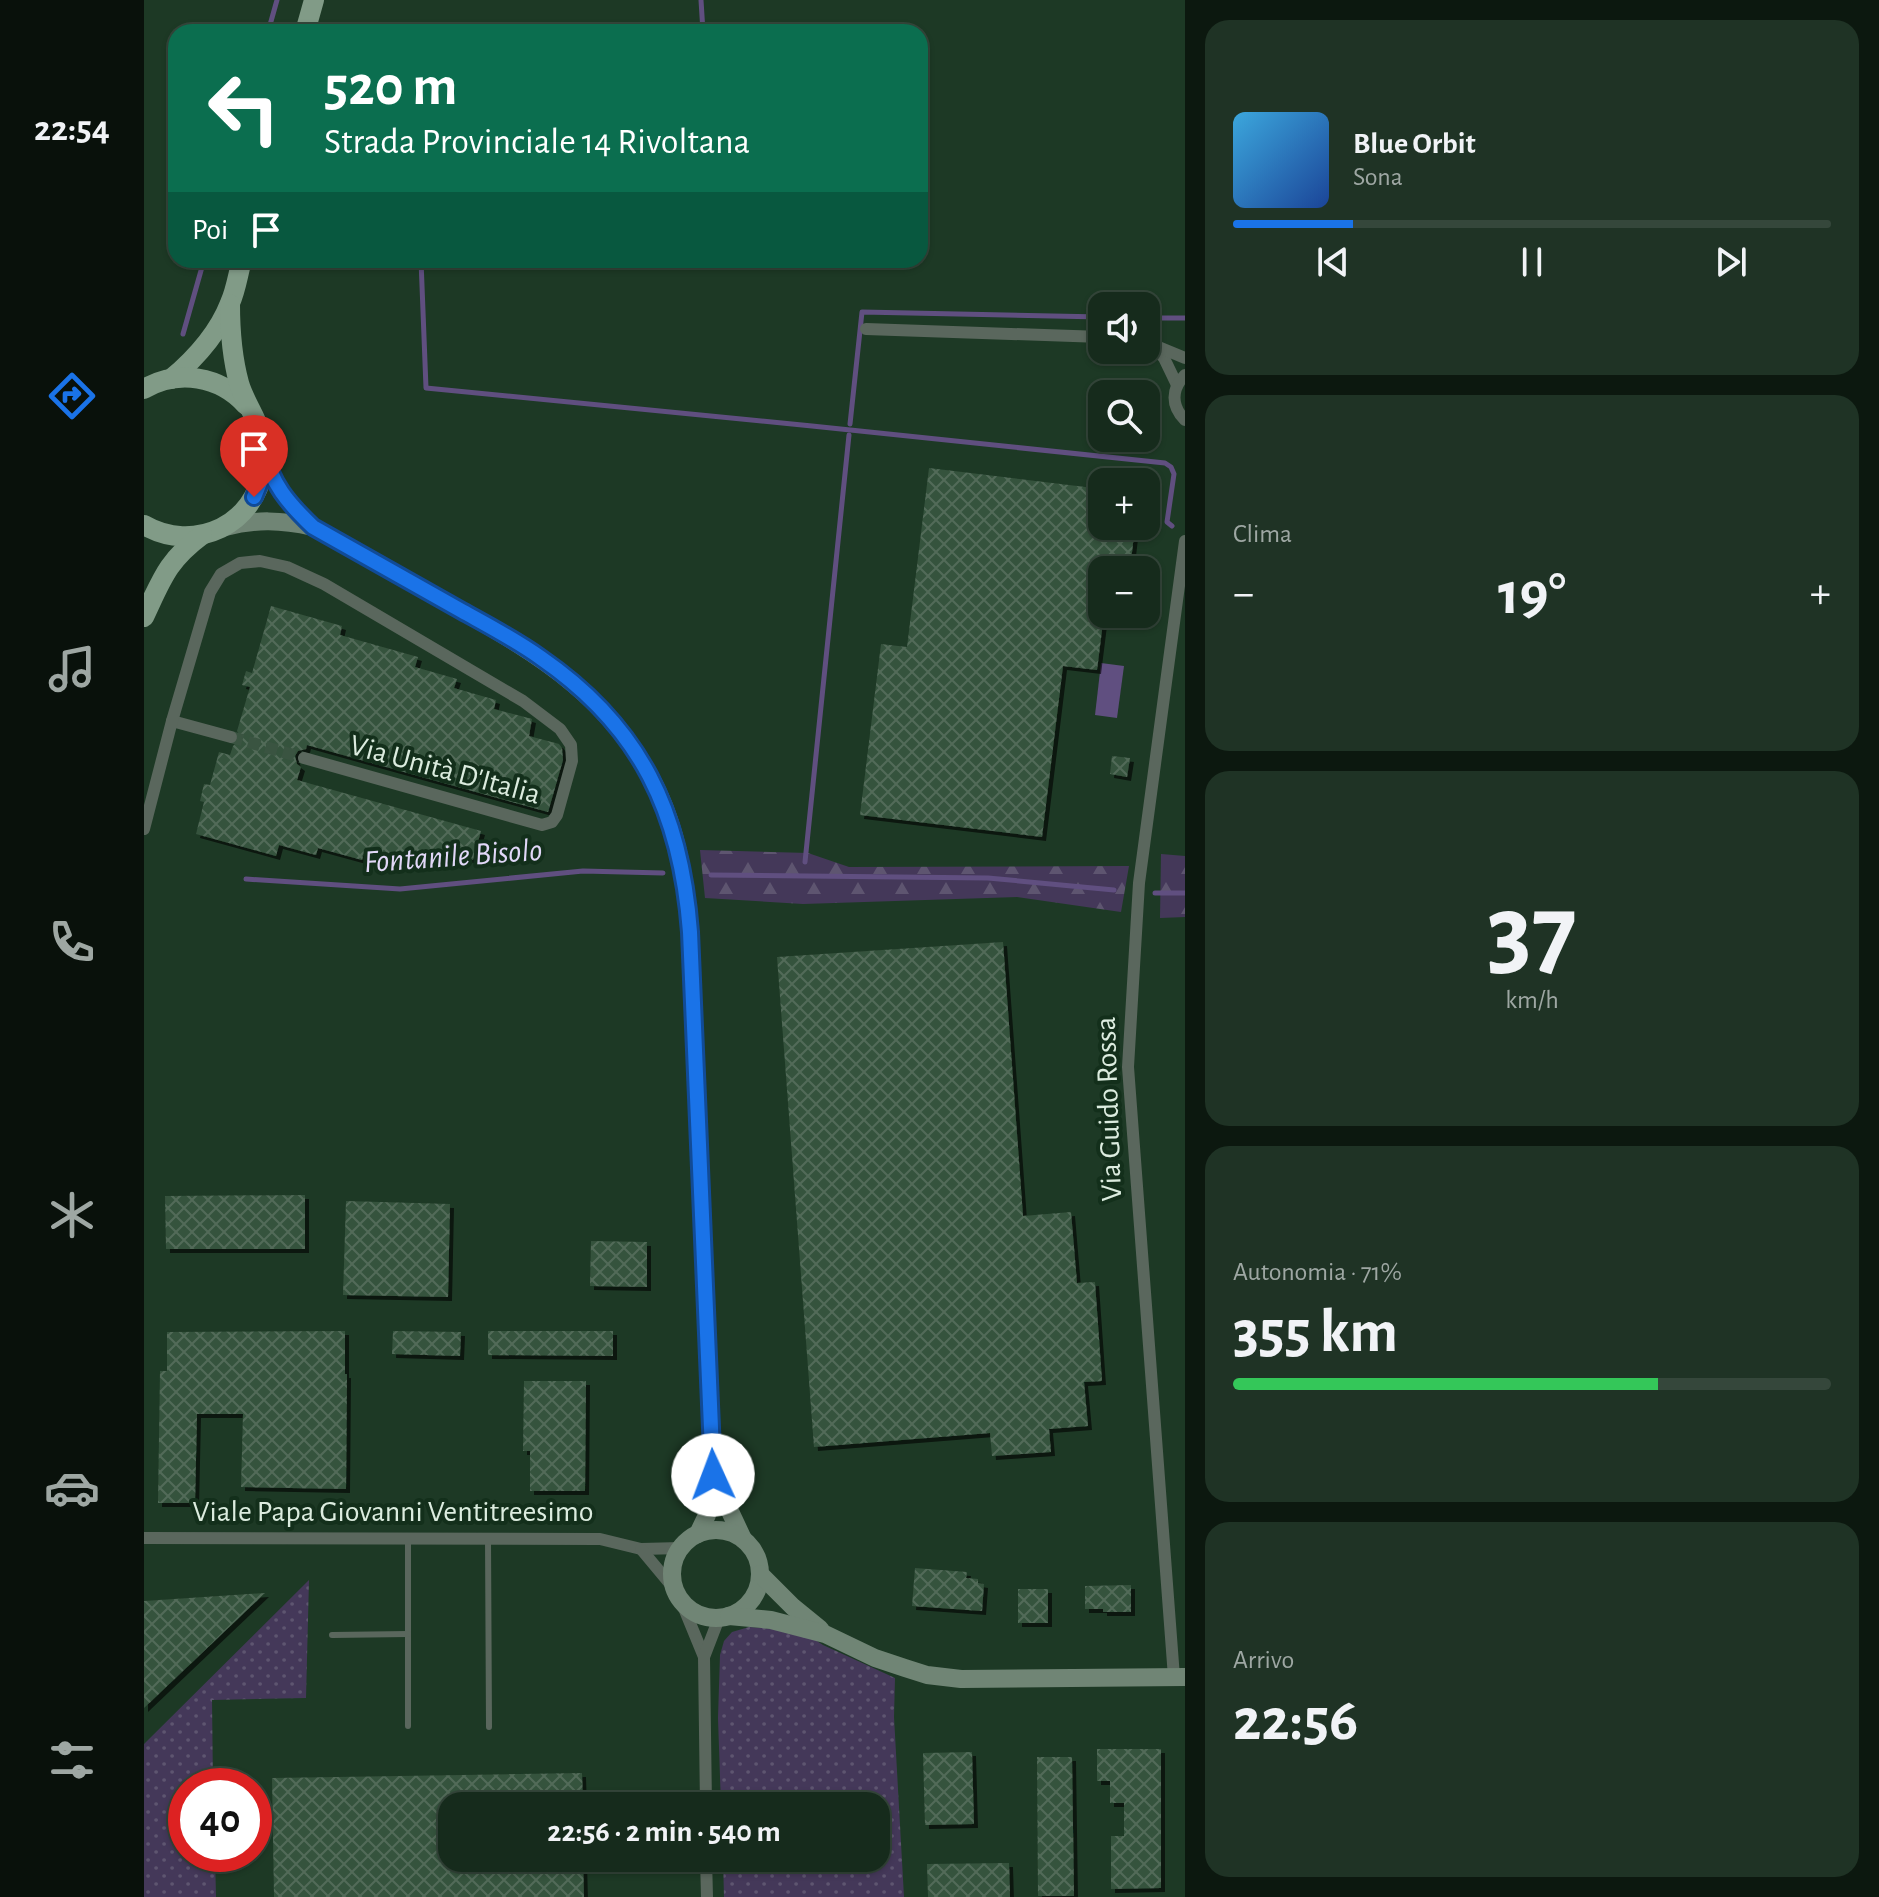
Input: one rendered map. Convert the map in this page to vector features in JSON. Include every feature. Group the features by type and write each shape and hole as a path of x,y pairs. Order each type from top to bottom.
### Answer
{"main road":[{"path":"307,24 314,0"},
{"path":"171,379 202,350 230,304 240,268"},
{"path":"144,617 167,569 180,552 239,516 254,497 263,475 264,449 260,430 240,387 232,353 230,304"},
{"path":"144,389 161,381 190,377 215,383 235,395 251,412"},
{"path":"144,525 170,535 189,537 212,531"}],"street":[{"path":"866,329 1088,337"},
{"path":"1160,348 1185,358"},
{"path":"1160,354 1181,380 1174,402 1185,420"},
{"path":"264,449 278,488 313,527 501,633 583,690 611,719 643,765 664,805 683,873 690,932 713,1475 707,1515 698,1534"},
{"path":"212,531 265,521 313,527"},
{"name":"Via Guido Rossa","path":"1179,1677 1128,1067 1139,883 1185,541"},
{"name":"Via Unità D'Italia","path":"144,829 172,721 213,585 229,568 246,562 260,561 287,567 317,580 523,701 565,735 571,745 572,756 557,815 552,822 542,825 304,758"},
{"path":"172,721 231,737"},
{"path":"713,1475 743,1539"},
{"path":"704,1657 724,1617 742,1610 752,1601 760,1574 752,1548 733,1533 721,1530 710,1530 689,1540 681,1548 673,1569 678,1596 704,1657 706,1792"},
{"name":"Viale Papa Giovanni Ventitreesimo","path":"144,1538 600,1539 641,1549 681,1548"},
{"path":"641,1549 691,1611 704,1617 771,1620 825,1634 875,1658 938,1676 961,1679 1179,1677"},
{"path":"760,1574 825,1634"},
{"path":"706,1872 707,1897"}],"lane":[{"path":"408,1539 408,1726"},
{"path":"488,1539 489,1727"},
{"path":"332,1635 408,1634"}],"green space":[{"path":"700,850 808,853 849,867 1129,866 1121,912 1017,897 803,904 705,898"},
{"path":"1161,854 1185,856 1185,917 1160,918"},
{"path":"309,1580 306,1698 212,1700 213,1768 168,1768 168,1872 215,1872 216,1897 144,1897 144,1744"},
{"path":"749,1627 806,1636 895,1678 894,1717 904,1897 724,1897 723,1872 890,1872 890,1792 721,1792 720,1655 724,1641 732,1632"}],"shaded area":[{"path":"1101,663 1124,666 1117,718 1095,715"}],"building":[{"path":"929,468 1088,487 1088,540 1133,540 1132,556 1088,556 1088,628 1102,628 1097,670 1063,666 1042,837 860,815 881,644 907,647"},
{"path":"271,606 342,626 340,635 418,657 415,667 457,679 454,688 496,700 494,709 532,719 529,736 559,744 562,748 563,760 548,812 307,745 295,756 301,767 297,780 481,831 473,860 450,853 447,864 406,853 403,863 364,853 362,860 318,848 316,855 279,845 276,856 196,834 204,802 200,801 204,784 210,785 219,752 230,755 239,740 237,731 250,687 242,685 246,671 252,673"},
{"path":"1112,756 1130,758 1127,777 1110,774"},
{"path":"1003,942 1023,1216 1071,1212 1077,1283 1095,1282 1102,1381 1084,1382 1088,1426 1049,1429 1051,1452 992,1456 990,1433 814,1447 777,957"},
{"path":"305,1195 305,1249 166,1249 165,1196"},
{"path":"346,1201 450,1204 448,1297 343,1295"},
{"path":"591,1241 647,1242 647,1287 590,1286"},
{"path":"345,1331 346,1489 241,1487 243,1414 197,1414 195,1503 158,1503 160,1371 167,1371 167,1332"},
{"path":"393,1331 461,1332 460,1356 392,1354"},
{"path":"488,1331 613,1331 613,1356 488,1355"},
{"path":"524,1381 586,1381 585,1491 530,1491 530,1451 523,1451"},
{"path":"915,1568 967,1572 966,1578 978,1579 978,1583 984,1584 982,1611 912,1606"},
{"path":"1131,1585 1131,1612 1085,1609 1085,1586"},
{"path":"1018,1589 1048,1589 1048,1623 1018,1623"},
{"path":"265,1593 144,1708 144,1601"},
{"path":"1097,1749 1161,1749 1161,1888 1111,1889 1111,1836 1124,1836 1124,1803 1110,1803 1110,1781 1097,1781"},
{"path":"972,1752 974,1824 925,1825 923,1753"},
{"path":"1037,1757 1072,1757 1074,1896 1038,1896"},
{"path":"582,1773 583,1792 438,1792 438,1872 583,1872 584,1897 274,1897 272,1778"},
{"path":"1009,1863 1010,1897 928,1897 927,1864"}],"waterway":[{"path":"270,24 277,0"},
{"path":"701,0 702,24"},
{"path":"183,334 202,268"},
{"path":"421,268 426,388 1165,463 1174,474 1167,522 1172,526"},
{"path":"850,424 862,312 1088,317"},
{"path":"1160,318 1185,318"},
{"path":"805,862 849,435"},
{"name":"Fontanile Bisolo","path":"246,879 400,889 583,871 663,873"},
{"name":"Fontanile Bisolo","path":"711,875 988,878 1114,890"},
{"name":"Fontanile Bisolo","path":"1155,893 1185,893"}],"tunnel":[{"path":"231,737 304,758"}],"route":[{"path":"254,497 263,475 264,449 278,488 313,527 501,633 543,659 583,690 634,751 660,797 673,830 681,864 690,932 713,1475"}]}
